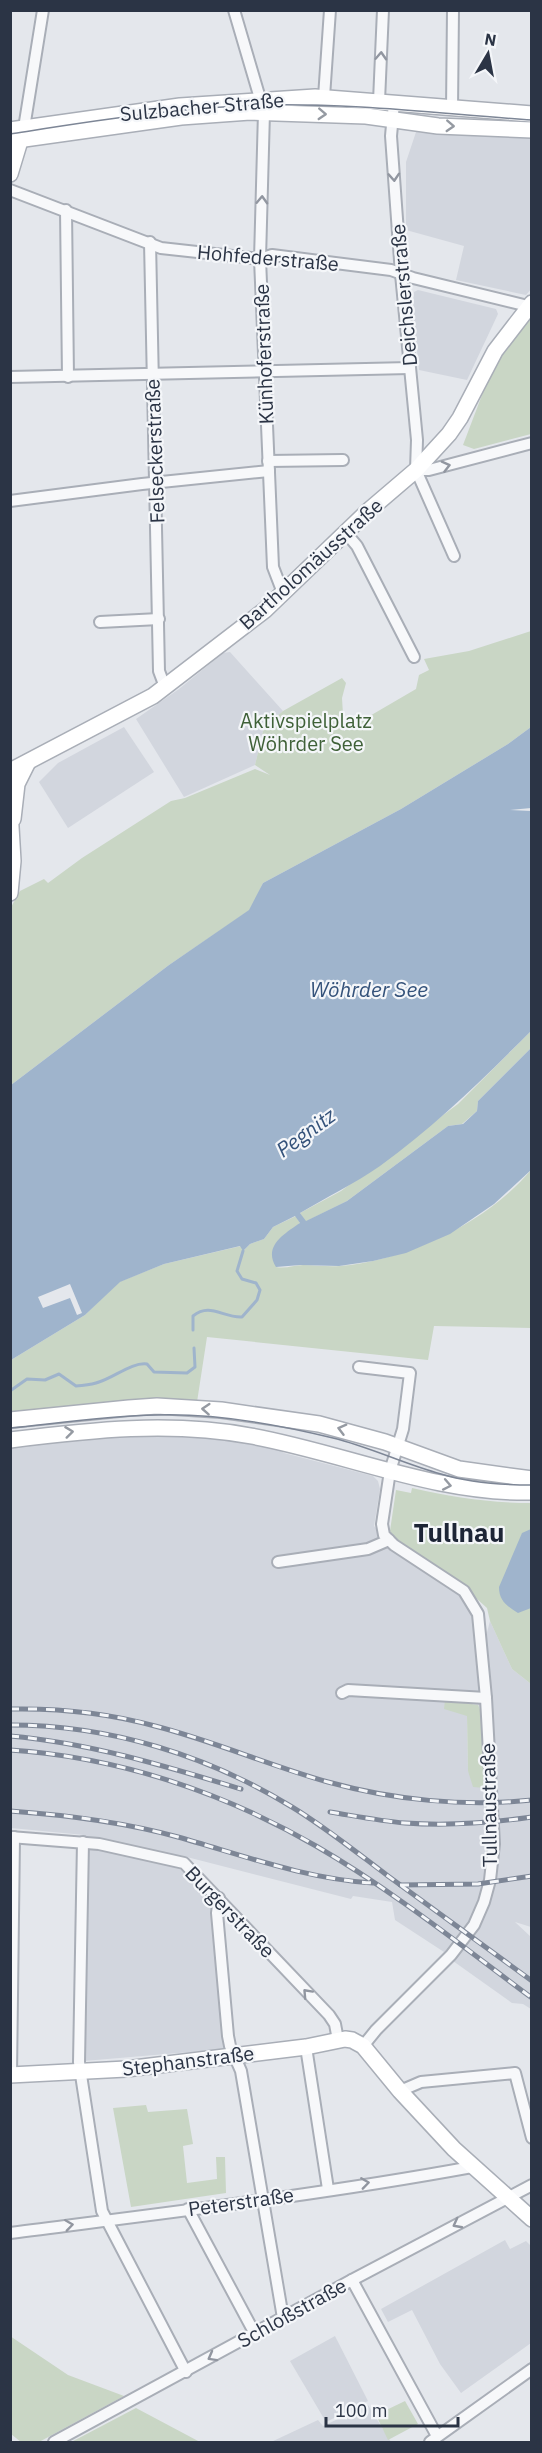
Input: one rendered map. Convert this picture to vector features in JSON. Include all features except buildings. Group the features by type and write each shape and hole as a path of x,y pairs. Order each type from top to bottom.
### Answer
{"main road":[{"name":"Sulzbacher Straße","path":"16,135 187,117 324,97 389,108 438,126 531,130"},
{"name":"Sulzbacher Straße","path":"262,106 452,109 531,114"},
{"path":"10,174 16,135"},
{"name":"Bartholomäusstraße","path":"10,771 148,699 283,593 416,470 455,426 495,351 531,306"},
{"path":"10,761 30,759"},
{"path":"12,829 17,784 30,759"},
{"path":"10,810 13,873 10,893"},
{"path":"10,1420 115,1408 157,1406 202,1408 319,1424 398,1446 459,1469 531,1479"},
{"path":"10,1440 106,1428 189,1428 259,1438 468,1489 531,1492"},
{"name":"Stephanstraße","path":"11,2075 80,2073 306,2047 348,2039 363,2046"},
{"path":"363,2046 400,2091 472,2167 510,2198 531,2219"}],"street":[{"path":"16,135 43,10"},
{"name":"Künhoferstraße","path":"234,10 262,106 260,259 268,466 273,567 283,593"},
{"path":"324,97 330,10"},
{"name":"Deichslerstraße","path":"383,10 401,274 418,448 416,470"},
{"path":"452,109 453,10"},
{"name":"Hohfederstraße","path":"10,190 171,250 260,259 272,255 391,270 531,306"},
{"path":"66,210 68,377"},
{"name":"Felseckerstraße","path":"150,242 160,661 170,684"},
{"path":"10,377 410,368"},
{"path":"454,556 416,470 429,470 531,443"},
{"path":"10,501 155,484 268,466 343,460"},
{"path":"346,533 357,546 414,657"},
{"path":"100,622 159,619"},
{"path":"278,1562 368,1549 389,1540 384,1535 382,1524 390,1471 404,1424 410,1373 359,1367"},
{"name":"Tullnaustraße","path":"363,2046 451,1955 474,1925 482,1910 490,1880 494,1844 486,1698 478,1614 464,1591 389,1540"},
{"path":"342,1692 348,1690 486,1698"},
{"path":"11,2075 12,1837"},
{"name":"Burgerstraße","path":"12,1837 83,1842 184,1863 329,2015 335,2025 338,2040"},
{"path":"83,1842 78,2027 80,2073 102,2211 186,2372"},
{"path":"219,1898 217,1913 230,2046 241,2071 283,2318"},
{"path":"306,2047 328,2189"},
{"path":"400,2091 421,2082 515,2073 531,2138"},
{"name":"Peterstraße","path":"10,2233 188,2208 263,2201 472,2167"},
{"name":"Schloßstraße","path":"54,2442 531,2185"},
{"path":"188,2208 255,2334"},
{"path":"352,2280 434,2439 531,2369"}],"shaded area":[{"path":"416,132 531,138 532,288 526,295 456,280 464,246 406,230 406,162"},
{"path":"418,290 496,309 498,314 467,380 419,370 413,312 414,292"},
{"path":"230,652 283,711 264,727 255,765 184,797 136,719 179,689 223,653"},
{"path":"124,727 154,772 68,828 39,782 58,763"},
{"path":"161,1434 220,1438 278,1448 284,1453 373,1476 378,1481 380,1489 374,1526 392,1546 456,1588 472,1611 486,1673 486,1636 490,1621 512,1669 531,1684 531,1927 515,1922 531,1937 531,2009 523,2004 512,2003 453,1961 460,1953 451,1946 444,1952 395,1920 392,1902 353,1896 351,1899 179,1855 211,1897 225,2049 84,2061 84,1835 11,1828 10,1446 98,1435","holes":["445,1700 478,1705 481,1711 485,1788 468,1771 467,1715"]},
{"path":"505,2240 510,2249 526,2241 531,2246 531,2343 461,2393 440,2364 412,2310 388,2322 381,2309"},
{"path":"335,2336 368,2401 326,2422 290,2361"},
{"path":"368,2405 391,2442 271,2442 318,2420 323,2426"}],"green space":[{"path":"530,319 531,434 474,449 463,445 493,366"},
{"name":"Aktivspielplatz Wöhrder See","path":"531,631 531,727 508,744 401,809 263,883 250,910 169,965 11,1085 10,909 20,891 44,879 48,883 82,858 171,801 185,798 255,769 270,775 255,765 264,727 283,711 342,678 346,683 342,698 344,731 416,689 419,675 429,670 424,659 469,651"},
{"path":"531,1031 531,1048 478,1101 477,1111 462,1124 448,1126 347,1201 305,1222 300,1213 341,1191 458,1104"},
{"path":"531,1170 531,1328 434,1326 428,1360 207,1337 197,1402 11,1413 11,1360 85,1315 119,1282 164,1264 241,1246 244,1250 250,1244 264,1239 273,1227 296,1216 300,1223 276,1267 340,1266 392,1256 444,1236 469,1222 513,1189"},
{"path":"412,1488 471,1499 531,1503 531,1684 512,1669 490,1621 487,1608 456,1580 393,1537 390,1531 396,1490 411,1493"},
{"path":"445,1700 478,1705 481,1711 485,1788 473,1787 468,1771 467,1716 444,1709"},
{"path":"146,2105 148,2112 187,2109 193,2144 183,2146 187,2183 217,2179 216,2157 225,2157 226,2193 131,2207 113,2108"},
{"path":"10,2336 68,2375 124,2396 39,2442 21,2442 11,2434"},
{"path":"405,2401 418,2424 388,2440 376,2415"},
{"path":"136,2408 200,2442 71,2442 79,2438"}],"water":[{"name":"Wöhrder See","path":"531,727 531,808 510,810 531,811 531,1031 458,1102 400,1151 360,1179 300,1213 306,1221 347,1201 448,1126 463,1124 477,1111 478,1101 531,1048 531,1170 494,1204 450,1234 406,1253 373,1261 339,1266 276,1267 272,1253 274,1247 282,1236 300,1223 295,1216 273,1227 264,1239 250,1244 243,1251 240,1246 164,1264 120,1282 85,1315 11,1360 11,1085 169,965 249,910 263,883 401,809 508,744"},
{"path":"531,1529 531,1608 518,1613 502,1600 499,1587 522,1533"}],"pier":[{"path":"70,1284 82,1313 77,1315 70,1298 43,1308 38,1297"}],"waterway":[{"path":"193,1330 193,1316 199,1312 211,1310 242,1317 257,1300 260,1290 256,1283 242,1279 237,1271 243,1251"},
{"path":"10,1391 27,1379 45,1380 59,1374 76,1386 94,1384 129,1367 141,1364 147,1364 154,1372 187,1373 195,1367 194,1348"}],"tram line":[{"path":"10,134 168,112 263,105 364,107 532,120"},
{"path":"10,1428 138,1416 178,1415 223,1418 268,1424 333,1438 463,1480 532,1485"}],"railway":[{"path":"10,1709 83,1712 137,1721 199,1739 306,1776 378,1793 455,1802 532,1800"},
{"path":"10,1725 47,1726 121,1737 157,1746 226,1772 292,1807 328,1831 532,1981"},
{"path":"10,1736 98,1750 241,1789"},
{"path":"10,1750 90,1760 130,1769 169,1780 244,1809 316,1846 372,1881 532,1998"},
{"path":"10,1811 74,1817 137,1827 323,1877 373,1883"},
{"path":"330,1812 421,1824 500,1821 532,1817"},
{"path":"400,1885 478,1884 532,1876"}],"district":[{"name":"Tullnau","path":"459,1533"}],"water label":[{"name":"Pegnitz","path":"306,1133"}]}
